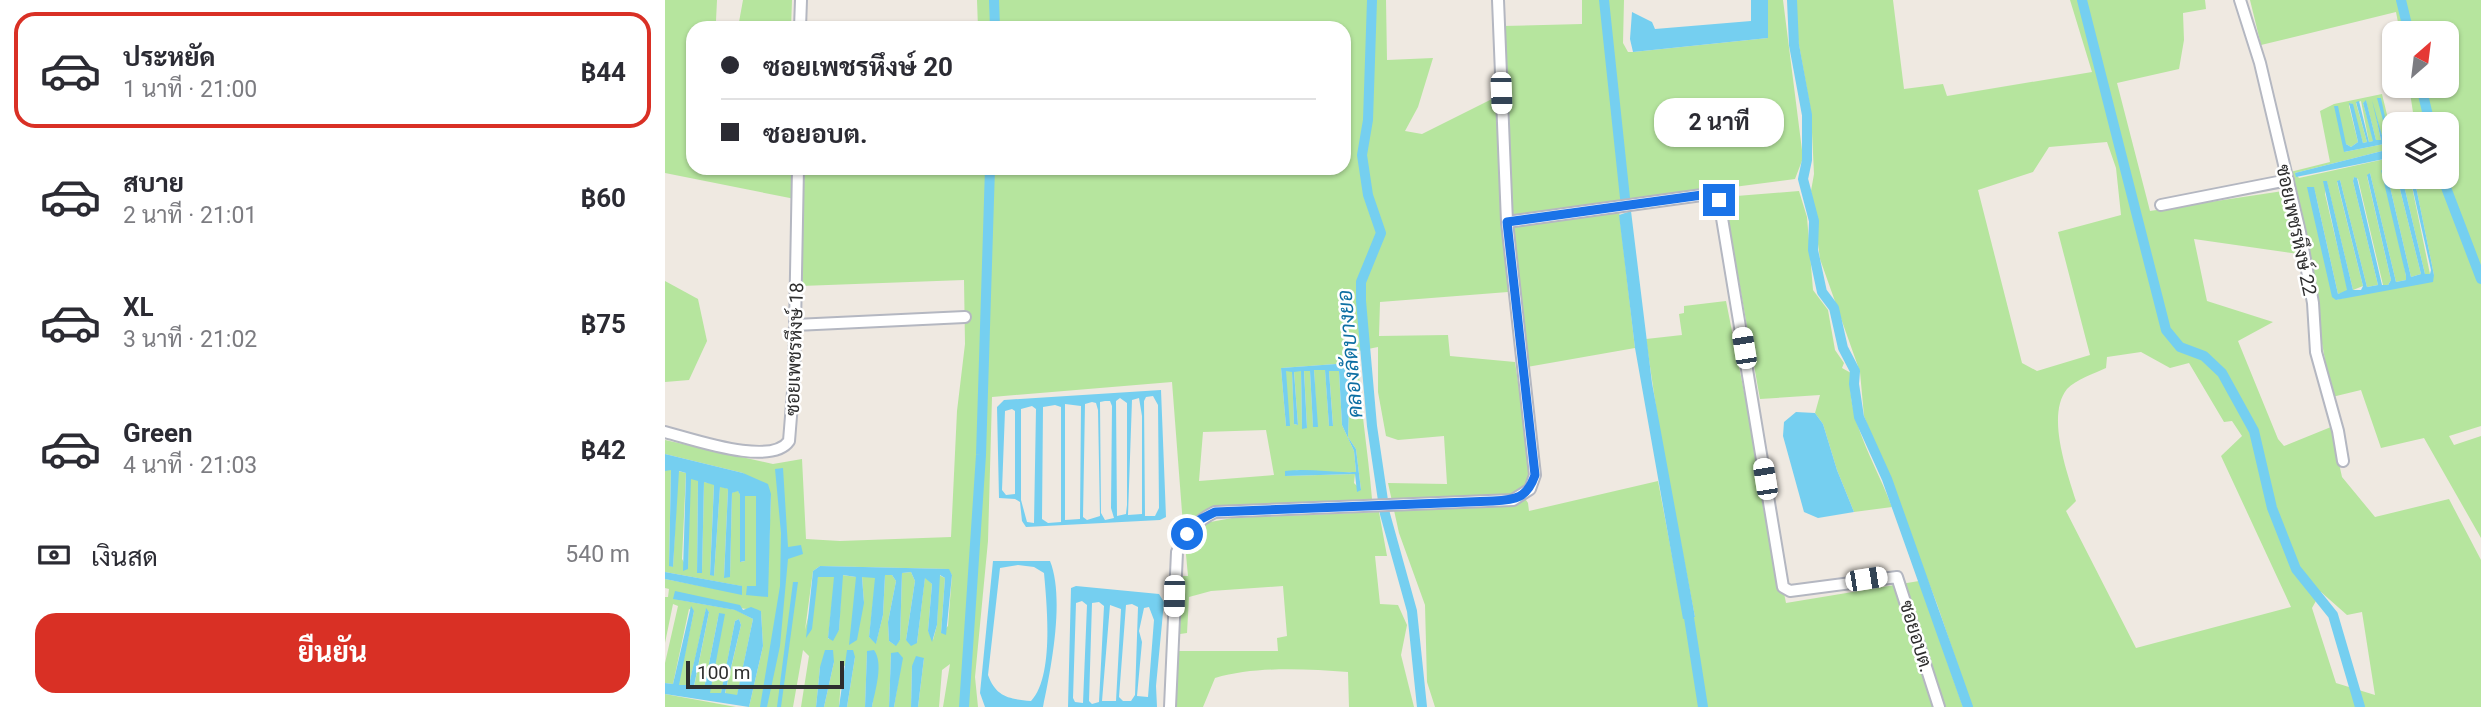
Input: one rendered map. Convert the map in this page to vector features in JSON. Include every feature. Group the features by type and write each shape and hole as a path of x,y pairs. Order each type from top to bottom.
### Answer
{"street":[{"path":"800,21 801,0"},
{"path":"1170,707 1177,552 1187,534 1198,522 1215,512 1405,502 1513,500 1530,489 1535,475 1507,222 1498,0"},
{"name":"ซอยเพชรหึงษ์ 22","path":"2240,0 2260,63 2288,180 2313,303 2316,352 2338,431 2343,461"},
{"name":"ซอยเพชรหึงษ์ 18","path":"665,432 761,454 784,448 792,433 798,175"},
{"path":"2161,205 2288,180"},
{"name":"ซอยอบต.","path":"1507,222 1715,195 1719,200 1783,587 1790,591 1891,576 1899,579 1939,707"},
{"path":"795,325 965,317"}],"green space":[{"path":"665,0 717,0 716,21 686,21 686,175 795,175 795,199 665,173"},
{"path":"743,0 792,0 791,21 739,21"},
{"path":"977,0 1386,0 1387,60 1433,58 1418,107 1405,131 1422,134 1496,97 1503,26 1582,24 1582,0 1624,0 1623,43 1628,52 1633,52 1768,38 1768,0 1783,0 1803,158 1795,179 1618,202 1635,348 1527,367 1508,292 1380,302 1379,336 1448,335 1450,356 1515,362 1532,476 1520,491 1528,503 1529,511 1658,481 1684,619 1695,617 1661,441 1646,339 1682,335 1679,314 1684,313 1684,306 1726,301 1786,603 1919,581 1963,707 1435,707 1427,682 1425,605 1399,533 1388,483 1447,484 1444,436 1398,440 1386,436 1378,392 1378,347 1358,351 1372,499 1211,507 1183,525 1172,382 992,397 988,541 975,677 978,707 943,707 950,664 942,670 939,707 918,707 924,658 912,666 911,707 894,707 902,658 891,653 889,707 872,707 878,666 867,652 865,707 847,707 855,657 842,668 839,707 824,707 834,662 820,667 816,707 801,707 809,656 803,650 793,707 749,707 763,646 761,611 674,599 736,610 753,619 737,696 725,694 741,625 739,619 735,621 721,694 709,693 719,613 704,689 694,687 709,612 706,609 689,686 678,685 694,611 689,609 673,684 665,683 665,663 678,606 673,604 665,643 665,597 668,597 669,589 665,588 665,579 742,594 741,586 665,572 665,468 671,470 669,565 673,567 678,471 686,473 682,559 688,569 690,478 698,480 697,573 702,572 704,482 714,484 710,574 714,576 720,486 728,489 724,577 730,576 732,493 738,490 740,495 741,562 745,561 745,496 756,496 756,587 767,597 771,495 743,473 665,454 665,440 773,464 802,459 806,539 840,541 951,537 957,411 965,344 964,280 801,286 801,175 1351,175 1351,21 978,21","holes":["1343,361 1350,376 1348,437 1356,449 1361,490 1354,483 1355,474 1285,476 1297,470 1307,473 1356,472 1354,451 1342,425 1339,371 1329,371 1333,425 1329,426 1325,369 1314,369 1317,427 1313,426 1310,371 1304,370 1307,428 1302,428 1301,371 1294,371 1298,425 1294,424 1292,371 1286,371 1286,426 1281,368 1336,364","1266,430 1274,475 1199,481 1203,432","820,566 948,569 952,575 948,626 941,633 945,578 939,575 937,625 933,640 928,631 932,584 925,577 917,643 906,640 915,581 911,572 902,573 900,640 895,645 889,641 888,622 896,581 892,575 885,575 883,615 876,643 869,637 876,577 862,576 864,603 856,577 842,575 839,630 828,639 835,577 818,577 805,630 813,571"]},
{"path":"1797,0 1893,0 1904,89 1943,84 1947,96 2092,72 2070,0 2205,0 2206,9 2183,13 2184,40 2179,69 2117,83 2150,211 2283,191 2299,254 2194,239 2207,301 2273,322 2238,341 2278,439 2284,446 2331,427 2342,477 2375,517 2449,499 2481,560 2481,707 1972,707 1937,604 1864,416 1860,372 1820,259 1811,191 1814,174 1811,112 1797,34","holes":["2107,142 2116,168 2121,215 2058,232 2090,355 2037,371 2022,363 1978,190 2033,172 2049,147","2141,352 2170,368 2189,363 2224,422 2232,421 2242,436 2221,456 2291,607 2136,648 2066,511 2076,501 2060,444 2058,413 2061,400 2071,386 2106,368 2107,357","2321,592 2347,615 2362,612 2375,695 2336,683 2312,608"]},
{"path":"2250,0 2481,0 2481,426 2449,436 2454,445 2481,436 2481,538 2424,438 2381,448 2361,390 2332,397 2290,172 2330,162 2320,111 2334,104 2382,94 2386,112 2383,112 2379,97 2382,137 2376,116 2381,141 2376,140 2366,101 2363,103 2374,141 2369,142 2361,101 2356,103 2367,142 2363,143 2351,103 2349,106 2358,142 2351,147 2346,144 2344,152 2382,144 2382,151 2295,173 2299,178 2382,160 2382,189 2390,189 2406,280 2396,282 2370,173 2367,176 2391,280 2388,285 2383,285 2358,179 2354,177 2378,285 2367,287 2340,180 2337,182 2363,286 2353,290 2327,182 2325,194 2348,291 2338,294 2314,187 2336,300 2434,275 2416,189 2459,189 2459,112 2413,112 2411,98 2459,98 2459,21 2398,21 2396,12 2261,45"},
{"path":"2390,189 2400,189 2421,274 2411,277"},
{"path":"2405,189 2412,189 2430,274 2425,274"},
{"path":"1799,191 1807,217 1813,290 1828,310 1835,350 1844,363 1842,368 1851,373 1850,390 1857,424 1892,507 1854,512 1823,424 1815,413 1820,395 1760,399 1724,197"},
{"path":"665,281 698,299 707,341 689,380 665,382"},
{"path":"1379,512 1387,556 1375,556 1380,604 1398,605 1407,625 1401,655 1414,707 1349,707 1348,672 1281,669 1215,678 1203,707 1173,707 1177,651 1278,651 1277,638 1287,636 1283,586 1211,591 1189,597 1187,633 1180,634 1177,576 1188,576 1185,544 1205,523 1232,518"},
{"path":"665,694 736,707 665,707"}],"water":[{"path":"1751,0 1768,0 1768,38 1633,52 1630,39 1632,12 1652,22 1655,29 1751,21"},
{"path":"2377,98 2381,98 2384,112 2382,117"},
{"path":"2366,100 2376,140 2381,140 2372,100 2382,144 2344,152 2334,106 2338,106 2346,144 2351,147 2358,142 2349,103 2353,104 2363,143 2367,142 2356,102 2359,101 2369,142 2373,141 2363,103"},
{"path":"2382,151 2382,159 2296,177 2295,173"},
{"path":"2370,173 2396,282 2406,280 2385,189 2390,189 2411,277 2421,274 2400,189 2405,189 2425,274 2430,274 2431,270 2413,189 2416,189 2434,275 2433,282 2336,300 2332,297 2307,187 2314,187 2338,294 2347,290 2323,181 2327,181 2353,290 2361,290 2363,286 2337,181 2340,180 2367,287 2378,285 2354,177 2357,178 2382,285 2388,285 2391,280 2367,175"},
{"path":"1631,211 1652,383 1695,617 1683,619 1635,348 1619,215"},
{"path":"1343,361 1350,376 1348,437 1356,449 1361,490 1357,492 1355,474 1285,476 1285,471 1294,470 1356,472 1354,451 1342,425 1339,371 1329,371 1333,426 1329,426 1325,370 1314,370 1318,427 1313,427 1310,371 1304,371 1307,428 1302,429 1301,371 1294,372 1298,425 1294,424 1292,372 1286,371 1290,426 1286,426 1281,368 1336,364"},
{"path":"1161,390 1166,517 1160,520 1026,527 1022,521 1020,502 999,498 997,407 1004,400","holes":["1153,396 1158,405 1159,508 1155,516 1145,516 1146,397","1120,398 1127,403 1127,505 1126,514 1117,516 1116,401","1139,398 1142,416 1142,514 1128,515 1132,400","1110,401 1111,508 1114,518 1105,520 1101,513 1100,402","1092,402 1096,403 1098,410 1100,516 1087,520 1083,517 1085,404","1065,404 1081,406 1080,519 1065,520","1055,405 1061,407 1061,522 1048,523 1042,519 1043,407","1032,406 1036,409 1034,523 1027,522 1021,500 1021,409","1012,409 1015,411 1015,494 1006,495 1002,490 1005,411"]},
{"path":"1796,412 1815,413 1823,424 1854,512 1818,518 1804,512 1783,436 1784,422"},
{"path":"665,454 743,473 768,484 771,494 768,597 746,595 747,586 756,586 756,496 745,496 745,561 740,562 740,495 738,491 732,493 730,577 724,578 728,489 720,487 714,576 710,575 714,485 704,482 702,573 697,573 698,481 691,479 688,569 683,571 686,473 679,471 673,567 669,566 671,470 665,471"},
{"path":"783,468 788,547 801,545 803,554 788,559 780,646 767,707 760,707 780,586 781,533 775,469"},
{"path":"993,561 1050,561 1056,594 1055,634 1043,707 985,707 980,693","holes":["1018,565 1034,567 1044,573 1047,640 1043,676 1031,701 1016,699 999,692 988,675 1000,568"]},
{"path":"820,566 949,569 952,575 946,635 941,633 945,578 940,575 937,625 932,642 928,631 932,584 925,578 917,643 911,646 906,640 915,581 911,572 902,573 900,640 896,646 889,641 888,622 896,581 892,575 885,575 883,615 876,644 869,637 875,578 862,577 864,603 857,640 849,645 856,577 843,575 839,630 833,641 828,638 834,577 818,577 812,629 806,638 813,571"},
{"path":"665,572 742,586 742,595 665,579"},
{"path":"793,582 798,582 781,707 777,707"},
{"path":"1076,586 1159,594 1164,602 1156,686 1157,707 1068,707 1071,588","holes":["1082,601 1087,605 1083,703 1075,702 1073,698 1076,603","1099,602 1104,606 1099,702 1092,704 1089,701 1092,603","1110,605 1121,609 1116,701 1102,701","1126,605 1138,607 1135,695 1131,701 1123,701 1119,697","1149,607 1154,620 1148,697 1137,696 1142,642 1139,631 1144,608"]},
{"path":"675,591 740,605 743,610 751,607 761,611 763,646 749,707 665,694 665,683 673,684 691,606 694,611 679,685 689,685 706,608 709,612 694,686 704,689 719,613 725,614 710,693 721,693 735,621 739,619 741,625 725,693 737,695 753,619 735,610 673,599"},
{"path":"825,650 833,650 834,662 824,707 816,707 820,667"},
{"path":"847,650 853,650 855,657 847,707 839,707"},
{"path":"874,650 878,662 878,677 872,707 865,707 867,651"},
{"path":"898,652 903,658 894,707 889,707 891,653"},
{"path":"916,656 924,658 918,707 911,707 912,666"}],"waterway":[{"path":"994,0 995,21"},
{"name":"คลองลัดบางยอ","path":"1372,0 1368,120 1362,155 1368,195 1381,233 1361,282 1361,301 1372,426 1385,514 1412,611 1422,707"},
{"path":"1604,0 1625,198"},
{"path":"1792,0 1794,45 1807,115 1807,160 1803,179 1814,221 1813,250 1822,292 1834,308 1843,348 1855,371 1854,384 1859,417 1887,479 1968,707"},
{"path":"2082,0 2166,330 2180,347 2204,356 2222,373 2254,431 2272,508 2296,569 2333,615 2360,707"},
{"path":"2401,0 2406,21"},
{"path":"2424,98 2427,112"},
{"path":"964,707 981,455 990,175"},
{"path":"2447,189 2481,279"},
{"path":"1687,605 1703,707"}],"route":[{"path":"1187,534 1201,519 1215,512 1405,502 1513,500 1523,496 1530,489 1535,475 1507,222 1710,194 1719,200"}]}
